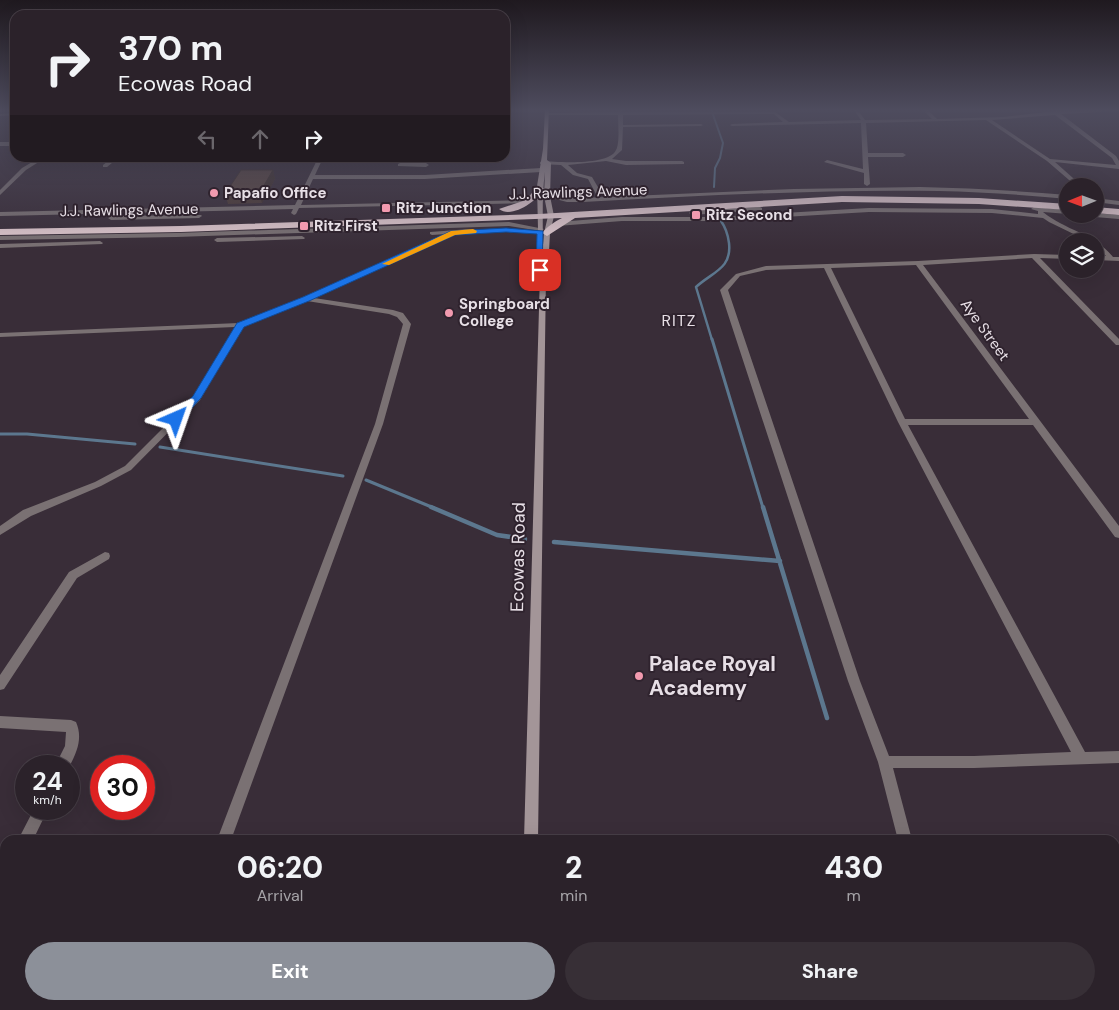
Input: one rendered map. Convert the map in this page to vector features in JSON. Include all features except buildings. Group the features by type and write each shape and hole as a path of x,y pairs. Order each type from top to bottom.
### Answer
{"highway":[{"path":"503,209 529,202 544,192"},
{"name":"J.J. Rawlings Avenue","path":"552,215 611,205 797,194 977,196 1059,201"},
{"name":"J.J. Rawlings Avenue","path":"552,215 842,199 1059,207"},
{"path":"1104,205 1119,205"},
{"name":"J.J. Rawlings Avenue","path":"0,226 503,209 539,212"},
{"path":"1104,211 1119,212"},
{"path":"0,232 280,229 493,218 539,212 552,215 542,233"}],"street":[{"path":"544,192 545,156"},
{"path":"606,160 612,156"},
{"path":"865,156 867,184"},
{"path":"1044,156 1070,178"},
{"path":"545,162 562,164 606,160 626,163 682,163"},
{"path":"1049,160 1119,166"},
{"path":"0,193 24,169 35,162"},
{"path":"105,166 110,162"},
{"path":"295,211 318,162"},
{"path":"425,177 426,162"},
{"path":"545,162 541,170 544,192 552,215 622,219 715,219 869,210 992,211 1043,216 1076,233"},
{"path":"827,162 867,172"},
{"path":"562,164 575,174 590,178 599,194"},
{"path":"400,166 426,165"},
{"path":"311,177 425,177 541,170"},
{"path":"583,200 599,194 867,184 958,184"},
{"path":"544,192 567,200 921,189 978,190 1059,196"},
{"name":"Ecowas Road","path":"531,835 540,512 542,275 540,270 542,233 539,212 544,192"},
{"path":"0,220 150,220 398,203 529,202"},
{"path":"940,202 1059,211"},
{"path":"1104,202 1119,205"},
{"path":"0,214 435,208 461,211"},
{"path":"1038,210 1043,216"},
{"path":"1104,216 1119,218"},
{"path":"0,238 509,224 542,233"},
{"path":"0,335 240,325 306,299 454,233 462,226"},
{"path":"0,246 257,240 506,230 542,233"},
{"path":"1104,249 1111,258"},
{"path":"1034,256 1119,343"},
{"path":"903,835 885,762 854,682 724,290 738,275 766,268 1034,256 1059,257"},
{"path":"1104,258 1119,260"},
{"name":"Aye Street","path":"918,262 1119,534"},
{"path":"826,265 902,422 1080,757"},
{"path":"226,835 379,424 407,324 400,315 390,312 306,299"},
{"path":"0,531 27,513 98,484 128,468 197,398 240,325"},
{"path":"902,422 1035,422"},
{"path":"0,685 73,575 105,556"},
{"path":"0,722 71,726 74,734 68,755"},
{"path":"885,762 974,762 1119,757"},
{"path":"28,835 36,820"}],"waterway":[{"path":"714,187 715,168 720,156"},
{"path":"712,340 696,287 720,269 727,259 729,240 721,221"},
{"path":"712,339 763,508"},
{"path":"0,434 27,434 135,444"},
{"path":"160,447 343,476"},
{"path":"366,480 434,508"},
{"path":"431,507 497,535 525,539"},
{"path":"763,507 779,561"},
{"path":"554,542 779,561"},
{"path":"779,561 827,718"}],"slow traffic":[{"path":"386,264 454,233 473,231"}],"place":[{"name":"Papafio Office","path":"214,193"},
{"name":"Ritz Junction","path":"386,208"},
{"name":"Ritz Second","path":"696,215"},
{"name":"Ritz First","path":"304,226"},
{"name":"Springboard College","path":"449,313"},
{"name":"Palace Royal Academy","path":"639,676"}],"district":[{"name":"RITZ","path":"679,320"}],"route":[{"path":"176,419 197,398 240,325 306,299 454,233 506,230 540,232 540,270"}]}
